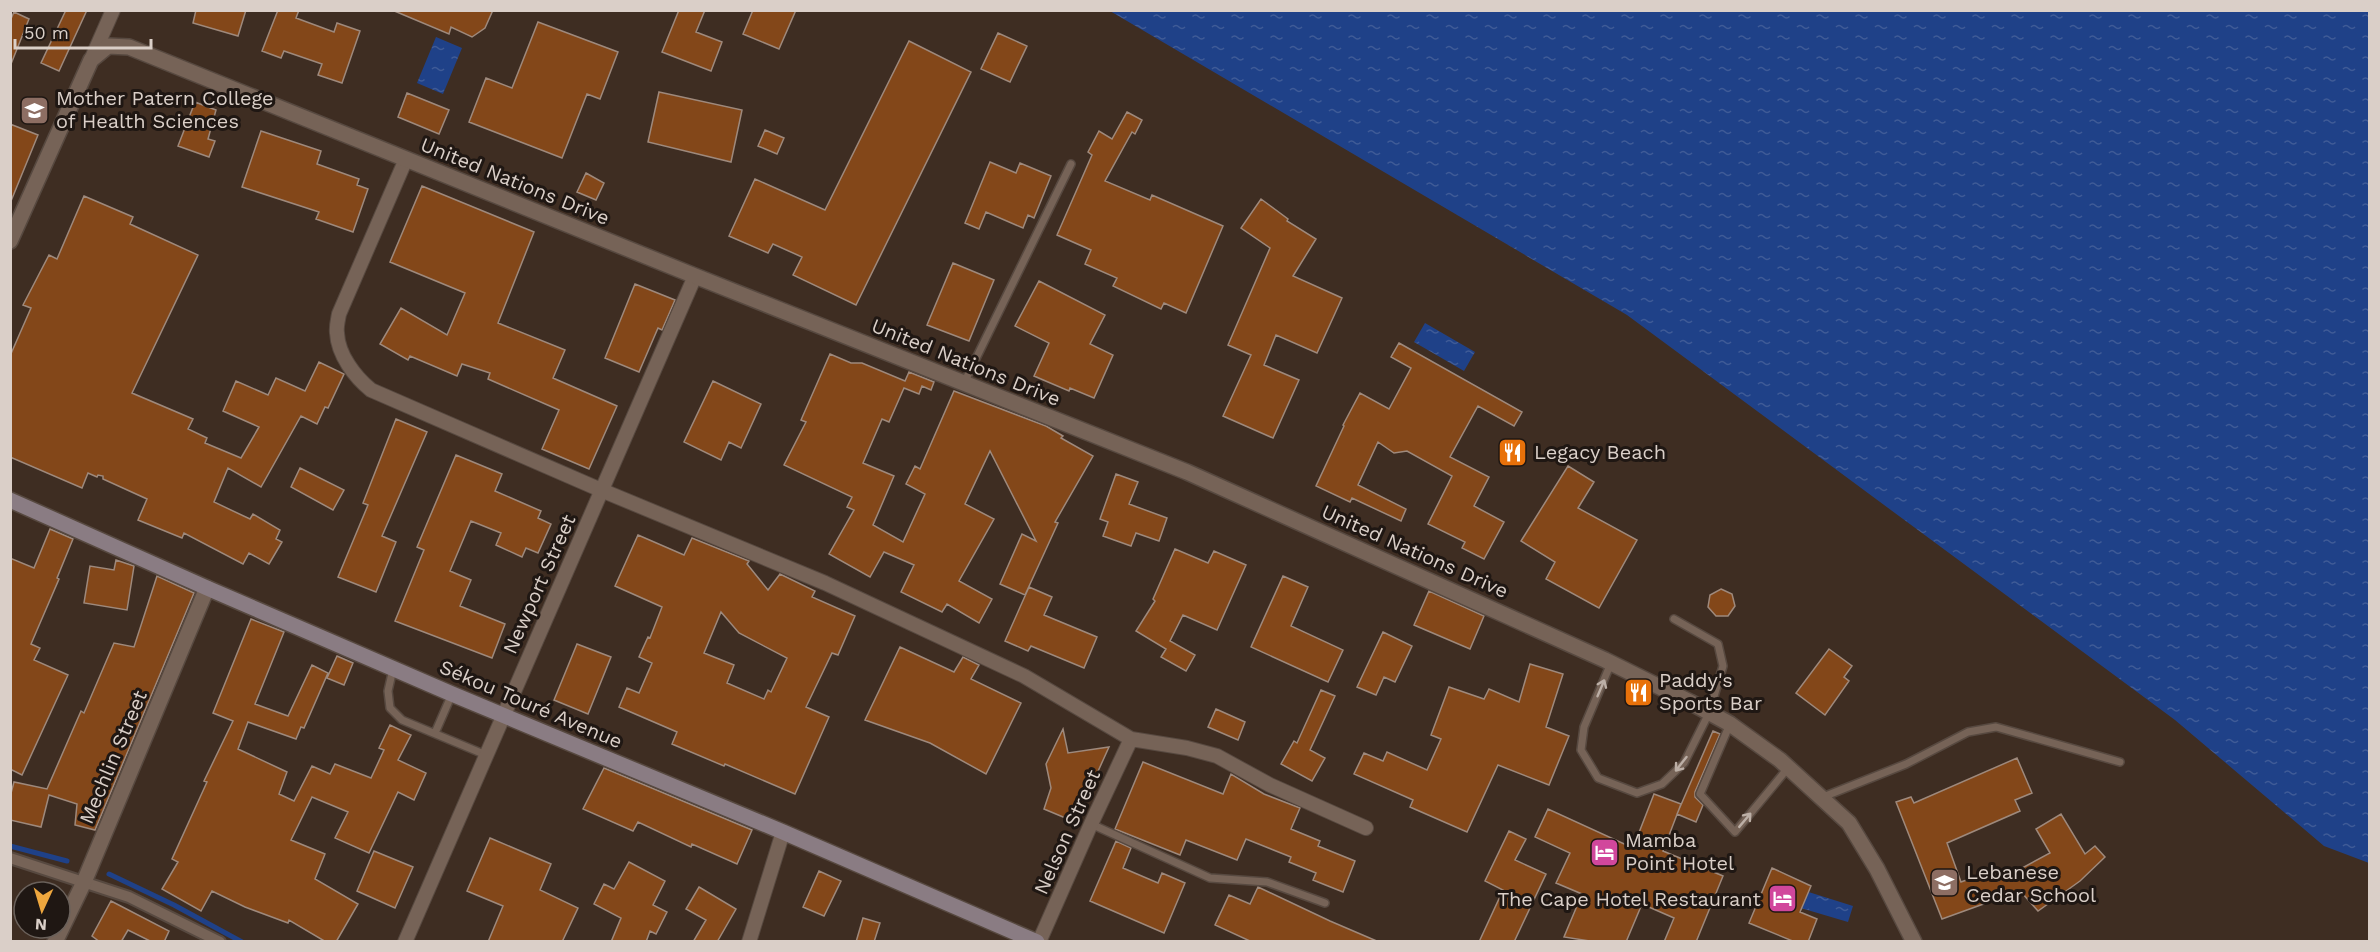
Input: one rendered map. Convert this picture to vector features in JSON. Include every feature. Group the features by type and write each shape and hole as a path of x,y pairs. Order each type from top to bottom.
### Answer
{"main road":[{"name":"Sékou Touré Avenue","path":"10,500 502,716 783,832 1038,942"}],"street":[{"path":"10,241 113,10"},
{"name":"United Nations Drive","path":"92,60 108,46 129,47 1187,472 1611,663 1730,724 1788,767 1823,797 1849,823 1877,869 1914,942"},
{"path":"406,159 339,314 337,334 342,351 356,378 371,390 601,490 825,583 1024,676 1131,739 1187,748 1217,756 1270,785 1366,828"},
{"name":"Newport Street","path":"405,942 695,276"},
{"name":"Mechlin Street","path":"55,942 84,882 207,588"},
{"name":"Nelson Street","path":"1038,942 1131,739"},
{"path":"749,942 783,832"},
{"path":"10,858 129,897 220,942"}],"lane":[{"path":"964,384 1071,164"},
{"path":"1611,663 1584,726 1581,750 1598,778 1637,793 1662,784 1684,763 1709,713 1723,666 1718,644 1674,619"},
{"path":"393,669 388,691 390,708 402,720 486,755"},
{"path":"435,733 452,694"},
{"path":"1730,724 1700,794 1735,832 1788,767"},
{"path":"1823,797 1906,764 1968,732 1996,727 2120,762"},
{"path":"1091,824 1210,878 1267,882 1325,903"}],"water":[{"path":"1110,11 2369,11 2369,863 2324,846 2175,720 1627,315"},
{"path":"436,37 462,48 443,94 417,83"},
{"path":"1425,323 1475,352 1464,371 1414,342"},
{"path":"1799,889 1853,906 1848,922 1794,906"}],"building":[{"path":"66,10 87,10 59,71 41,63"},
{"path":"196,10 246,10 238,36 193,23"},
{"path":"278,10 299,10 296,18 334,32 337,23 360,31 342,83 318,75 322,64 284,51 281,58 262,51"},
{"path":"392,10 493,10 485,28 472,37 451,27 449,34"},
{"path":"679,10 705,10 696,32 722,42 711,71 662,52"},
{"path":"753,10 796,10 779,49 743,34"},
{"path":"14,12 29,19 11,64 10,21"},
{"path":"538,22 618,52 600,99 587,94 562,158 469,122 486,78 512,88"},
{"path":"998,33 1027,46 1010,82 981,69"},
{"path":"909,41 971,72 856,305 793,275 802,257 773,244 768,253 729,236 755,179 825,210"},
{"path":"659,92 742,110 731,162 648,142"},
{"path":"407,93 449,110 439,134 398,117"},
{"path":"195,102 216,110 208,139 215,141 209,157 178,146"},
{"path":"1127,112 1142,120 1135,134 1132,132 1105,181 1150,200 1152,195 1223,226 1186,313 1164,303 1161,309 1113,286 1117,278 1085,264 1091,250 1057,235 1092,155 1088,152 1099,131 1112,139"},
{"path":"10,124 38,135 11,201 10,201"},
{"path":"765,130 784,138 777,154 758,146"},
{"path":"261,131 321,151 317,164 359,179 357,185 368,189 353,232 316,219 319,212 242,187"},
{"path":"990,162 1016,173 1020,163 1051,176 1034,218 1028,215 1023,228 986,212 979,229 965,223"},
{"path":"586,173 604,183 596,200 577,192"},
{"path":"422,186 534,232 498,323 565,350 553,378 617,406 589,469 542,449 559,410 488,379 490,373 462,364 457,376 410,356 408,360 380,344 401,308 447,335 465,293 390,262"},
{"path":"84,196 133,217 130,224 198,255 132,393 193,419 188,429 207,438 205,443 241,458 259,427 223,411 236,381 268,395 276,378 305,391 319,362 344,374 328,408 325,407 317,424 301,416 261,487 228,468 214,502 250,519 253,514 280,530 276,539 282,542 269,564 249,553 243,564 184,533 182,538 138,520 147,499 103,479 103,476 98,475 97,477 88,473 82,488 10,457 10,356 31,308 23,305 49,255 57,259"},
{"path":"1261,199 1288,219 1287,221 1316,239 1293,276 1342,298 1317,353 1276,335 1264,365 1299,380 1273,438 1223,416 1251,355 1228,345 1270,248 1241,228"},
{"path":"953,263 994,280 969,341 927,325"},
{"path":"1039,281 1105,315 1090,344 1113,355 1094,398 1070,388 1069,391 1034,376 1049,343 1015,326"},
{"path":"635,284 675,300 662,330 658,328 639,372 605,358"},
{"path":"1399,343 1522,412 1514,426 1478,406 1450,457 1489,477 1474,506 1504,522 1484,559 1462,548 1465,542 1428,524 1452,476 1407,451 1394,453 1378,442 1358,485 1406,509 1401,521 1352,498 1350,502 1316,486 1360,393 1389,409 1411,368 1391,357"},
{"path":"830,354 851,363 862,363 905,381 909,372 934,382 931,390 922,386 919,394 904,388 889,422 882,419 863,463 894,476 873,525 903,542 925,494 906,484 915,466 920,469 954,391 1046,426 1063,436 1061,438 1093,456 1055,522 1058,523 1025,595 1000,584 1022,534 1036,541 990,451 965,504 994,519 959,581 992,599 979,623 947,604 942,612 901,592 914,565 884,552 870,577 829,554 854,510 847,507 852,497 784,465 806,422 801,420"},
{"path":"713,381 761,404 741,448 729,442 721,460 684,442"},
{"path":"396,419 427,432 382,536 396,542 376,592 338,577 368,505 363,503"},
{"path":"456,455 502,474 495,491 541,511 538,518 551,524 538,553 526,548 522,557 496,545 501,533 471,521 450,571 471,580 460,606 505,624 492,658 395,621 424,550 417,547"},
{"path":"1568,466 1594,482 1578,508 1637,540 1599,608 1546,579 1555,562 1521,541"},
{"path":"300,468 344,490 333,510 291,487"},
{"path":"1116,474 1138,482 1129,504 1167,518 1159,541 1136,533 1131,546 1103,536 1108,522 1100,519"},
{"path":"50,529 73,539 57,578 59,579 31,644 40,648 34,660 68,675 22,775 10,769 10,558 34,568"},
{"path":"638,535 684,555 692,538 749,561 747,564 768,590 780,574 815,591 812,597 855,616 838,655 832,653 806,707 829,717 795,794 672,744 677,732 619,707 627,688 639,693 652,663 639,657 648,637 650,638 662,607 615,586","holes":["721,612 739,633 787,658 771,692 768,690 764,699 727,683 734,665 704,653"]},
{"path":"1175,549 1208,563 1214,551 1246,565 1217,630 1183,615 1170,641 1195,655 1186,671 1161,657 1166,649 1136,631 1155,601 1153,599"},
{"path":"116,560 134,566 127,610 84,603 90,566 114,570"},
{"path":"157,576 194,593 95,830 75,825 77,804 49,795 41,827 10,820 10,797 14,782 47,789 81,711 84,713 114,643 134,647"},
{"path":"1283,576 1308,587 1291,626 1343,650 1328,682 1251,647"},
{"path":"1029,587 1052,597 1044,615 1097,637 1084,668 1031,646 1028,651 1005,641"},
{"path":"1721,589 1732,594 1735,606 1728,616 1716,616 1708,607 1710,595"},
{"path":"1429,591 1484,616 1470,649 1414,625"},
{"path":"251,619 284,632 255,704 288,716 312,665 328,673 304,728 301,727 296,739 248,722 238,749 287,772 279,794 294,801 312,766 330,774 335,764 371,778 384,750 379,748 390,725 411,735 398,760 426,773 414,800 398,792 369,853 335,838 348,812 312,797 291,840 325,854 315,879 358,904 336,942 326,942 289,920 288,923 245,907 212,891 201,911 162,889 178,862 172,859 207,782 204,781 233,721 213,713"},
{"path":"1383,632 1412,646 1395,682 1384,677 1376,695 1357,687"},
{"path":"577,644 611,657 588,714 554,700"},
{"path":"900,647 954,672 963,657 979,665 971,679 1021,703 986,774 930,743 865,720"},
{"path":"1829,649 1852,666 1844,677 1849,681 1825,715 1796,693"},
{"path":"337,656 353,663 344,685 327,678"},
{"path":"1530,664 1563,674 1546,727 1569,736 1549,785 1498,765 1467,832 1410,807 1413,800 1354,774 1364,753 1383,761 1387,752 1427,770 1441,739 1431,735 1449,687 1484,699 1489,689 1519,702"},
{"path":"1321,690 1335,696 1310,750 1325,758 1312,781 1281,764 1294,741 1297,743"},
{"path":"1216,709 1245,722 1238,740 1208,727"},
{"path":"1063,729 1068,753 1109,747 1075,822 1044,809 1051,788 1046,764"},
{"path":"1713,731 1720,734 1695,792 1695,797 1703,805 1696,822 1677,814"},
{"path":"2017,758 2032,793 2015,800 2020,811 1947,843 1961,882 1994,870 1998,881 2050,853 2036,829 2061,814 2085,854 2095,846 2105,857 2080,881 2038,911 2022,893 2016,896 2014,893 1942,919 1896,802 1911,797 1914,803"},
{"path":"1143,762 1223,794 1231,774 1264,794 1300,808 1291,829 1320,841 1318,846 1355,861 1343,892 1313,880 1316,873 1289,862 1291,857 1246,839 1237,860 1186,840 1180,855 1115,829"},
{"path":"604,768 752,830 737,864 692,844 691,847 638,822 633,831 583,809"},
{"path":"1654,794 1681,804 1663,851 1723,876 1696,942 1664,942 1674,918 1642,904 1626,942 1596,942 1564,937 1582,894 1556,883 1570,853 1535,837 1548,809 1633,848"},
{"path":"1509,831 1526,839 1515,860 1546,874 1514,942 1479,942 1503,890 1485,881"},
{"path":"490,838 551,864 540,890 578,908 562,942 488,942 503,906 467,891"},
{"path":"1116,841 1131,848 1123,868 1158,883 1162,873 1185,883 1164,933 1090,901"},
{"path":"374,851 413,867 395,908 357,891"},
{"path":"629,862 665,881 653,905 667,912 656,934 650,931 646,942 611,942 621,918 594,904 604,884 614,889"},
{"name":"The Cape Hotel Restaurant","path":"1772,868 1811,886 1800,912 1817,919 1808,942 1795,942 1749,923"},
{"path":"819,871 841,881 824,916 803,907"},
{"path":"699,887 736,909 717,942 693,942 706,920 686,909"},
{"path":"1258,887 1379,942 1252,942 1215,925 1229,895 1250,904"},
{"path":"111,901 169,931 164,942 152,942 128,930 121,942 100,942 92,936"},
{"path":"863,918 880,923 874,942 856,942"}],"waterway":[{"path":"10,846 67,861"},
{"path":"109,874 174,905 242,942"}],"place":[{"name":"Mother Patern College of Health Sciences","path":"35,110"},
{"name":"Legacy Beach","path":"1513,452"},
{"name":"Paddy's Sports Bar","path":"1638,692"},
{"name":"Mamba Point Hotel","path":"1604,852"},
{"name":"Lebanese Cedar School","path":"1945,883"},
{"name":"The Cape Hotel Restaurant","path":"1782,899"}]}
